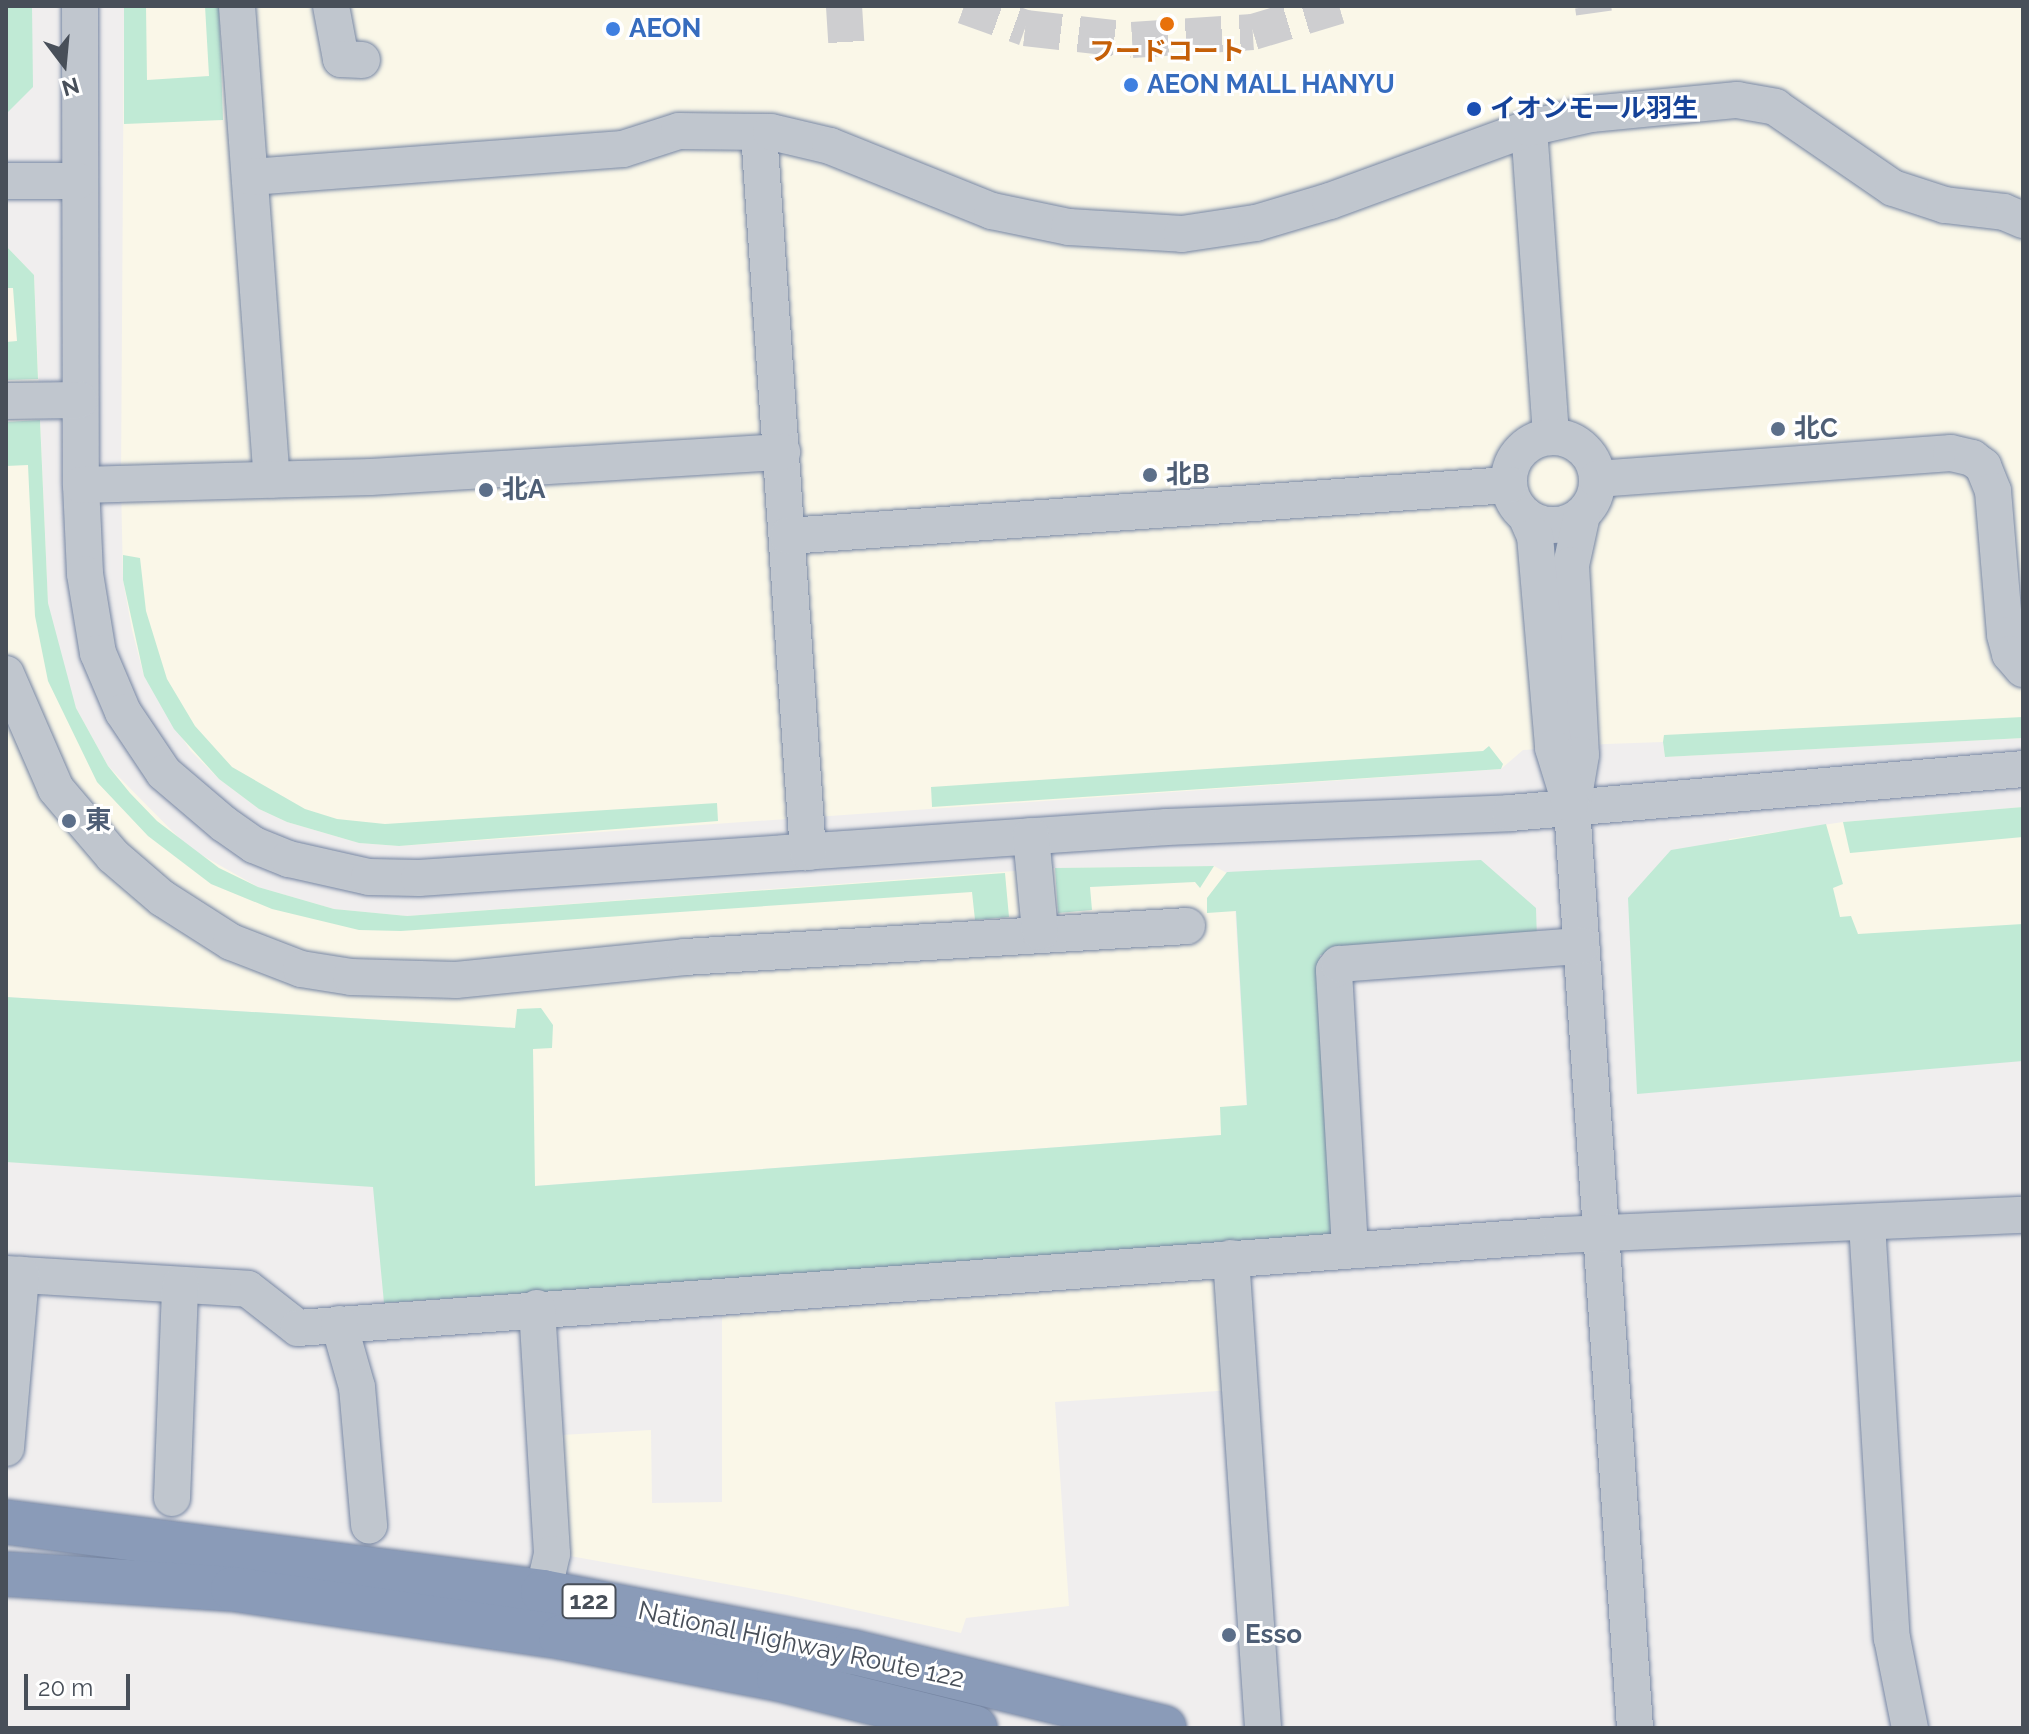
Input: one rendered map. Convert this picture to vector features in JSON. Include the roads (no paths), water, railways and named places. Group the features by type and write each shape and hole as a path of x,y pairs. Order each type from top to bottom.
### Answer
{"highway":[{"name":"National Highway Route 122","path":"6,1522 543,1592 853,1652 1164,1728"},
{"name":"National Highway Route 122","path":"6,1574 233,1589 418,1614 779,1679 879,1716 975,1728"}],"street":[{"path":"80,6 79,400 89,608 108,684 164,773 190,799 254,845 321,869 407,878 1031,836 1572,808 2023,769"},
{"path":"237,6 272,480"},
{"path":"331,6 341,59 362,60"},
{"path":"251,177 623,149 679,131 759,132 830,146 992,211 1069,227 1182,234 1256,223 1330,201 1529,128 1591,114 1737,100 1775,107 1893,188 1945,205 2004,212 2023,220"},
{"path":"1529,128 1551,437"},
{"path":"759,132 808,852"},
{"path":"6,181 78,181"},
{"path":"6,401 79,400"},
{"path":"1572,808 1553,748 1535,536 1509,485 1520,452 1551,437 1583,449 1597,479 1593,498 1582,515 1571,565 1581,755 1572,808 1635,1728"},
{"path":"81,485 272,480 782,452"},
{"path":"1597,479 1951,453 1972,458 1983,466 1993,491 2005,635 2010,654 2023,669"},
{"path":"788,536 1509,485"},
{"path":"1526,516 1554,525 1582,515"},
{"path":"6,674 56,789 113,856 162,898 231,942 301,969 351,977 456,980 1040,932 1187,926"},
{"path":"1031,836 1040,932"},
{"path":"1350,1249 1334,970 1339,964 1581,946"},
{"path":"6,1448 13,1274 248,1289 298,1328 1350,1249 2023,1215"},
{"path":"1867,1223 1892,1638 1910,1728"},
{"path":"1231,1258 1263,1728"},
{"path":"172,1498 180,1285"},
{"path":"537,1308 552,1554 543,1592"},
{"path":"339,1324 357,1387 369,1525"}],"tunnel":[{"path":"844,6 847,54"},
{"path":"964,6 1025,28 1132,40 1253,32 1339,6"},
{"path":"1593,6 1594,13"}],"place":[{"name":"フードコート","path":"1167,24"},
{"name":"AEON","path":"613,29"},
{"name":"AEON MALL HANYU","path":"1131,85"},
{"name":"イオンモール羽生","path":"1474,109"},
{"name":"北C","path":"1778,429"},
{"name":"北B","path":"1150,475"},
{"name":"北A","path":"486,490"},
{"name":"東","path":"69,821"},
{"name":"Esso","path":"1229,1635"}]}
